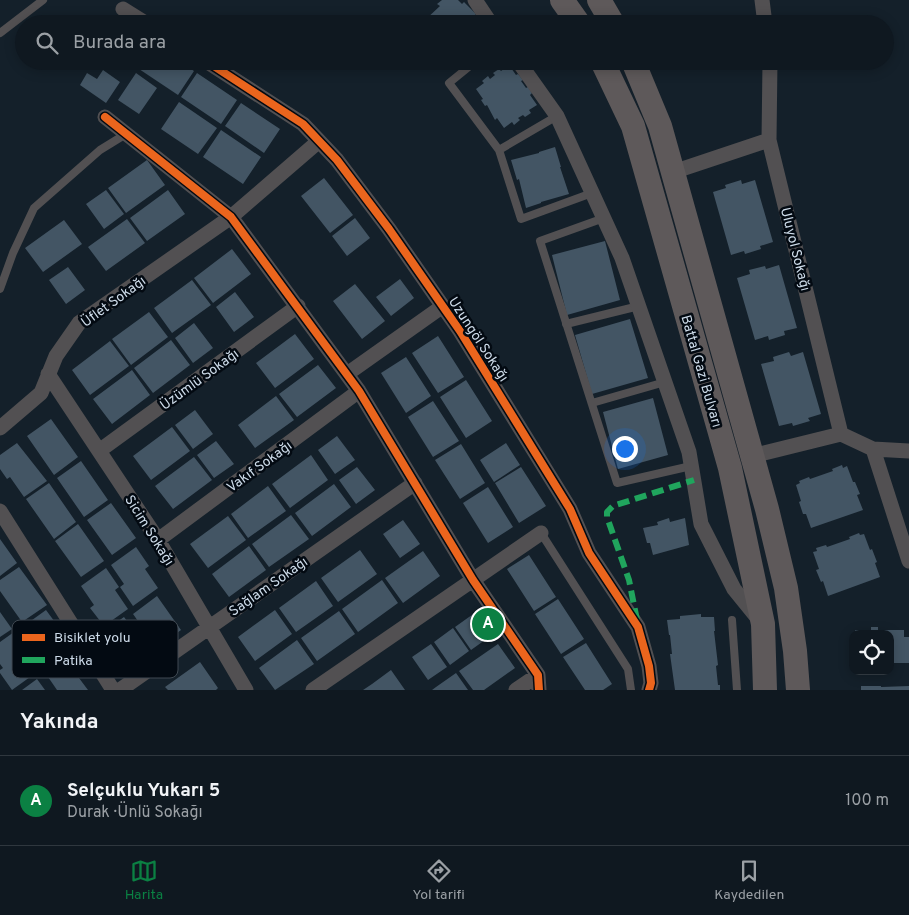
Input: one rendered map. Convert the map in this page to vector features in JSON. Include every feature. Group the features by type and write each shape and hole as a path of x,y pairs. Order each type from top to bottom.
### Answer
{"main road":[{"path":"562,0 573,15"},
{"path":"599,0 608,15"},
{"name":"Battal Gazi Bulvarı","path":"606,70 633,126 730,468 763,624 765,690"},
{"name":"Battal Gazi Bulvarı","path":"637,70 660,126 752,456 786,588 795,651 798,690"}],"street":[{"path":"475,0 485,15"},
{"path":"762,0 764,15"},
{"path":"123,9 133,15"},
{"name":"Uzungöl Sokağı","path":"220,70 303,124 337,160 390,229 465,339 570,509 589,553 638,627 649,666 651,683 649,690"},
{"path":"524,70 556,116 622,258 689,452 701,524 734,590 763,624"},
{"name":"Uluyol Sokağı","path":"770,70 770,140 842,434"},
{"path":"105,117 231,217 347,374 538,683 516,690"},
{"path":"673,172 770,140"},
{"name":"Üflet Sokağı","path":"0,428 41,394 56,356 79,323 231,217 320,141"},
{"name":"Üzümlü Sokağı","path":"100,451 298,306"},
{"path":"347,374 443,306"},
{"name":"Sicim Sokağı","path":"48,374 158,540 246,690"},
{"name":"Vakıf Sokağı","path":"158,540 359,392"},
{"path":"752,456 842,434 873,449 909,451"},
{"path":"873,449 909,561"},
{"name":"Sağlam Sokağı","path":"178,650 415,483"},
{"path":"0,511 69,620"},
{"path":"313,690 541,533"},
{"path":"105,678 113,690"},
{"name":"Sağlam Sokağı","path":"120,690 137,678"}],"lane":[{"path":"24,15 43,0"},
{"path":"0,34 15,22"},
{"path":"465,70 449,83 498,150 521,219 592,193"},
{"path":"498,150 556,116"},
{"path":"0,289 13,254 34,208 100,150 126,134"},
{"path":"604,218 540,241 617,483 691,466"},
{"path":"566,324 639,306"},
{"path":"592,403 665,382"},
{"path":"541,533 628,669 631,690"},
{"path":"732,620 737,690"}],"building":[{"path":"442,0 458,0 462,4 464,2 476,14 430,15 440,6 437,4"},
{"path":"103,70 120,82 106,103 80,85 87,73 97,79"},
{"path":"140,70 193,70 194,71 178,95"},
{"path":"498,70 512,70 516,75 518,74 526,88 528,87 532,93 530,95 537,105 529,110 531,113 525,117 523,115 518,118 520,120 514,125 512,122 504,128 497,118 495,120 476,89 484,83 482,81 488,76 490,79 495,75 493,73"},
{"path":"136,73 157,88 139,114 118,100"},
{"path":"197,73 237,100 221,124 181,97"},
{"path":"179,102 217,128 198,154 161,129"},
{"path":"241,103 280,129 264,153 225,126"},
{"path":"221,130 261,157 243,184 203,157"},
{"path":"555,147 569,194 526,208 519,179 517,180 511,160"},
{"path":"147,160 165,185 126,213 108,188"},
{"path":"324,178 353,215 330,233 301,196"},
{"path":"741,180 742,184 755,180 773,242 760,246 761,249 745,254 744,251 731,255 713,192 726,188 725,185"},
{"path":"106,190 124,214 104,229 86,204"},
{"path":"168,190 185,214 147,241 130,218"},
{"path":"355,218 370,238 347,256 332,236"},
{"path":"127,219 145,243 106,271 88,247"},
{"path":"64,220 82,244 43,272 25,248"},
{"path":"605,241 620,300 567,315 552,255"},
{"path":"232,249 251,274 213,303 194,278"},
{"path":"779,265 797,328 784,331 785,335 769,340 768,336 755,340 737,278 750,274 749,270 765,266 766,269"},
{"path":"68,267 85,290 66,304 49,280"},
{"path":"400,279 414,298 391,316 376,297"},
{"path":"192,280 211,305 172,333 154,308"},
{"path":"355,284 385,321 362,339 333,301"},
{"path":"235,292 254,317 234,332 216,307"},
{"path":"149,312 168,337 131,365 112,339"},
{"path":"630,319 648,378 592,394 575,335"},
{"path":"194,323 213,348 193,363 175,338"},
{"path":"295,334 314,359 275,388 256,363"},
{"path":"438,336 464,377 438,393 412,353"},
{"path":"171,340 190,365 153,393 134,368"},
{"path":"110,341 129,366 90,395 72,370"},
{"path":"789,352 791,356 803,352 821,414 808,418 810,421 793,426 792,423 779,426 761,364 774,361 773,357"},
{"path":"406,357 431,396 406,413 381,373"},
{"path":"318,365 336,388 297,417 279,394"},
{"path":"132,370 150,395 112,424 93,399"},
{"path":"466,380 492,421 466,438 440,397"},
{"path":"276,396 294,420 255,448 238,425"},
{"path":"653,398 668,455 618,469 603,412"},
{"path":"433,401 459,441 433,457 408,417"},
{"path":"195,410 213,434 193,449 175,425"},
{"path":"51,419 78,457 54,475 27,436"},
{"path":"172,427 190,451 151,480 133,456"},
{"path":"337,436 355,460 335,474 318,450"},
{"path":"216,441 234,464 214,478 197,455"},
{"path":"17,443 47,481 24,497 10,477 7,479 0,469 0,455"},
{"path":"506,443 520,465 494,482 480,460"},
{"path":"461,444 485,483 460,499 435,460"},
{"path":"311,455 328,480 290,508 272,484"},
{"path":"194,457 212,480 173,509 155,486"},
{"path":"81,461 108,500 84,517 57,478"},
{"path":"842,465 843,468 847,466 853,482 855,482 860,494 857,495 863,510 811,528 806,514 803,514 796,485 800,483 799,481 833,471 832,469"},
{"path":"357,467 375,490 356,504 339,480"},
{"path":"521,467 546,506 519,523 495,483"},
{"path":"49,483 76,522 54,539 26,499"},
{"path":"334,484 351,507 312,536 295,513"},
{"path":"268,486 286,511 248,538 231,514"},
{"path":"488,487 513,527 488,543 463,503"},
{"path":"111,503 136,538 112,555 87,520"},
{"path":"291,515 309,539 269,567 252,544"},
{"path":"228,516 246,540 208,568 190,544"},
{"path":"669,518 670,522 685,518 689,545 653,555 643,528 658,525 657,522"},
{"path":"403,520 420,544 400,558 383,534"},
{"path":"78,524 104,561 81,577 55,541"},
{"path":"859,533 860,535 864,534 870,550 872,549 880,577 828,596 823,581 821,582 816,570 819,569 813,552 817,551 816,548 826,545 827,547 850,539 849,537"},
{"path":"0,539 17,563 0,576"},
{"path":"249,546 266,570 229,597 212,574"},
{"path":"136,547 149,566 145,569 158,588 133,606 120,587 124,584 111,565"},
{"path":"360,550 377,574 338,602 321,578"},
{"path":"423,551 440,576 403,603 385,578"},
{"path":"529,555 556,597 534,611 507,569"},
{"path":"19,567 47,605 25,620 21,620 0,591 0,580"},
{"path":"106,568 119,587 115,590 128,609 112,620 99,620 90,608 94,605 81,586"},
{"path":"382,580 398,603 358,632 342,609"},
{"path":"316,581 333,606 296,632 279,608"},
{"path":"157,596 174,620 137,620 133,614"},
{"path":"558,599 584,639 561,654 535,614"},
{"path":"46,610 53,620 32,620"},
{"path":"275,610 292,634 255,661 238,637"},
{"path":"339,611 355,634 317,661 301,638"},
{"path":"0,612 12,629 0,637"},
{"path":"476,612 492,635 471,650 455,627"},
{"path":"701,614 701,617 714,617 718,665 716,666 720,690 675,690 667,620 680,619 680,616"},
{"path":"871,627 878,627 878,630 871,630"},
{"path":"453,628 469,651 450,665 434,642"},
{"path":"894,630 904,630 904,637 909,637 909,663 894,663"},
{"path":"12,633 12,678 29,678 12,690 0,673 0,670 3,668 0,664 0,642"},
{"path":"297,640 314,664 275,690 259,668"},
{"path":"586,643 612,684 603,690 585,690 563,657"},
{"path":"431,644 447,667 428,680 412,657"},
{"path":"498,644 515,668 484,690 473,690 459,671"},
{"path":"200,662 218,688 216,690 168,690 165,687"},
{"path":"391,670 405,690 363,690 372,684"},
{"path":"456,673 468,690 432,690 436,687"},
{"path":"49,678 79,678 88,690 57,690"},
{"path":"37,679 45,690 22,690"},
{"path":"861,686 909,686 909,690 861,690"}],"marked path":[{"path":"637,620 629,580 607,517 607,512 613,506 694,480"}],"cycle path":[{"path":"220,70 303,124 337,160 389,229 460,331 570,509 589,553 638,627 649,666 651,683 649,690"},
{"path":"105,117 231,217 359,391 473,580 538,675 539,690"}],"place":[{"name":"Selçuklu Yukarı 5","path":"488,624"}]}
